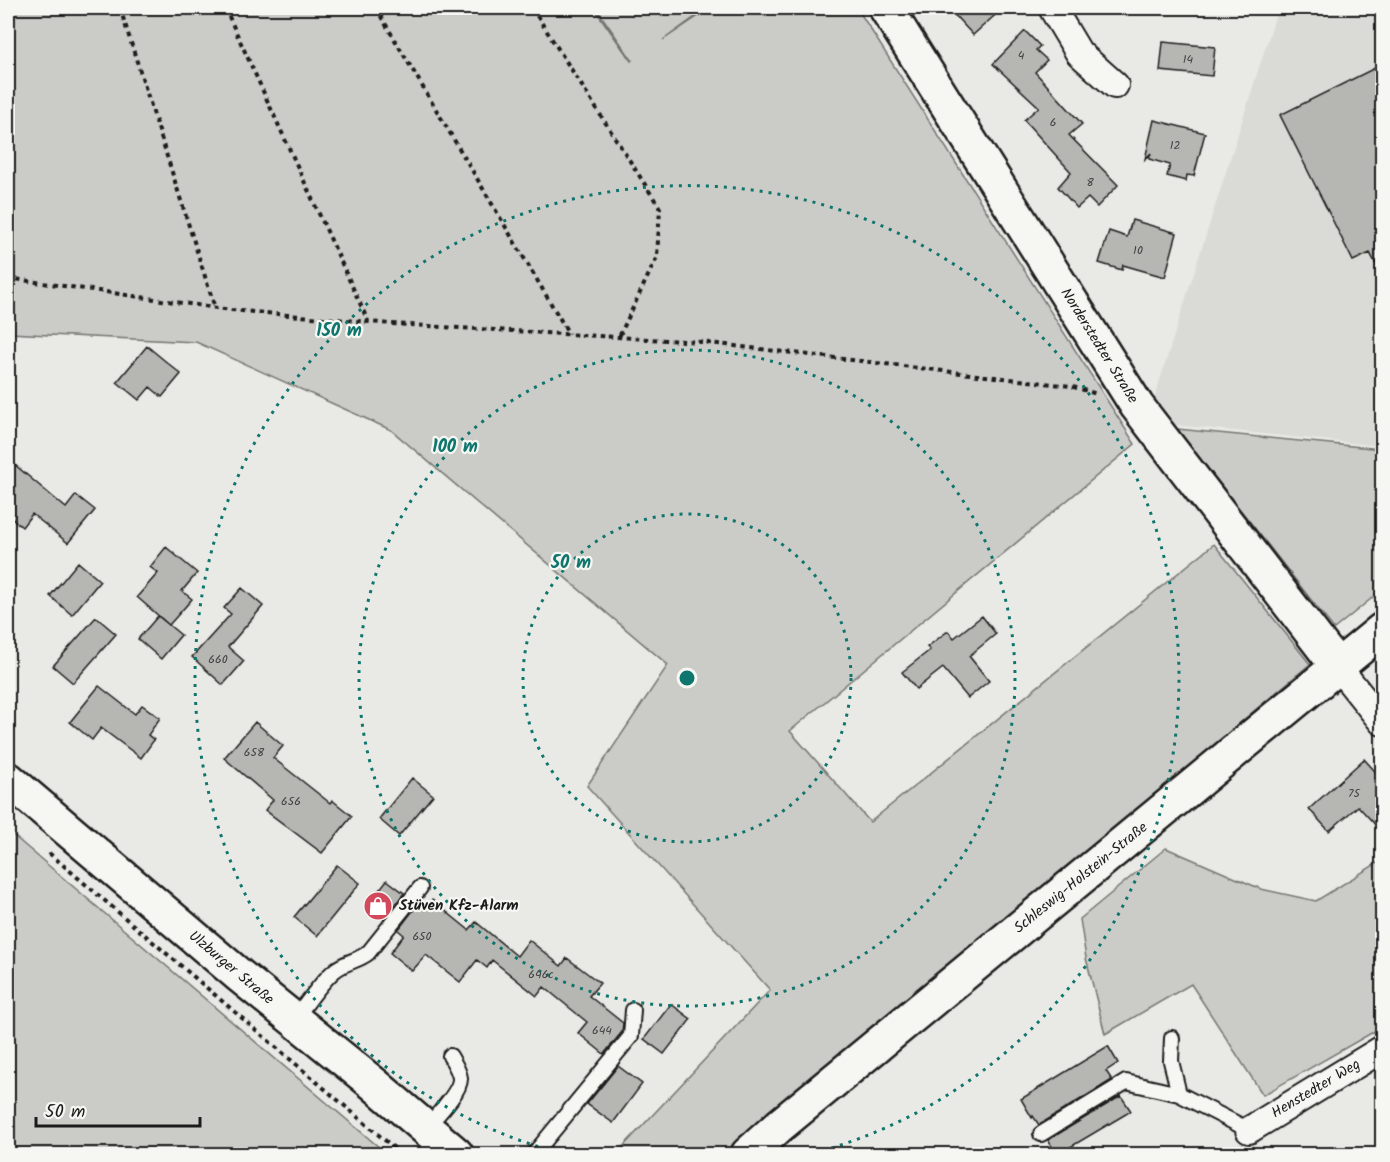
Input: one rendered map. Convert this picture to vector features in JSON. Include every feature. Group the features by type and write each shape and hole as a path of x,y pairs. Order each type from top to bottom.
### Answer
{"main road":[{"name":"Norderstedter Straße","path":"886,8 1137,406 1338,667"},
{"name":"Schleswig-Holstein-Straße","path":"748,1155 779,1126 1383,630"},
{"name":"Ulzburger Straße","path":"8,779 456,1155"},
{"name":"Schleswig-Holstein-Straße","path":"760,1155 779,1126"}],"street":[{"path":"1052,8 1079,53 1115,85"},
{"path":"1338,667 1383,722"},
{"name":"Henstedter Weg","path":"1249,1130 1383,1049"}],"lane":[{"path":"294,1020 333,972 345,963 368,953 420,888"},
{"path":"534,1155 631,1036 633,1010"},
{"path":"1172,1038 1172,1061 1179,1094"},
{"path":"425,1129 458,1089 460,1080 457,1068 450,1056"},
{"path":"1041,1134 1126,1082 1179,1094 1249,1130"}],"path":[{"path":"120,8 215,308"},
{"path":"225,8 368,321"},
{"path":"376,8 568,334"},
{"path":"532,8 660,208 657,257 619,337"},
{"path":"8,278 215,308 368,321 701,342 1070,386 1137,406"},
{"path":"43,848 401,1155"}],"shaded area":[{"path":"8,8 594,8 631,61 596,8 694,8 699,14 663,40 700,15 696,8 857,8 1135,444 790,731 870,822 1214,544 1310,664 728,1154 616,1154 770,990 587,786 668,665 391,430 196,342 8,333"},
{"path":"1278,8 1382,8 1382,446 1175,425 1154,399"},
{"path":"1177,429 1382,449 1382,590 1334,629"},
{"path":"8,831 387,1154 8,1154"},
{"path":"1166,848 1261,889 1316,901 1382,860 1382,1027 1263,1095 1191,984 1105,1034 1086,958 1080,919"}],"building":[{"path":"948,8 1003,8 973,35"},
{"path":"1025,31 1040,46 1036,50 1047,60 1035,72 1082,124 1069,135 1118,185 1097,207 1088,198 1077,208 1058,187 1071,172 1024,120 1039,107 993,64"},
{"path":"1163,42 1215,47 1212,76 1160,71"},
{"path":"1383,64 1383,278 1370,253 1353,261 1280,115"},
{"path":"1154,120 1205,133 1194,176 1187,175 1186,181 1167,176 1170,165 1149,159 1151,153 1145,159"},
{"path":"1132,220 1177,233 1165,277 1123,265 1122,270 1099,263 1109,231 1127,237"},
{"path":"147,346 181,374 162,397 150,387 139,400 117,382"},
{"path":"8,459 66,508 76,495 95,510 68,543 32,514 22,527 8,515"},
{"path":"166,547 197,573 182,591 192,599 169,625 137,597 158,573 150,567"},
{"path":"78,562 100,581 72,615 50,596"},
{"path":"242,588 263,606 228,647 244,661 223,685 192,657 231,614 224,608"},
{"path":"158,616 181,635 161,659 138,639"},
{"path":"982,616 996,634 969,656 989,681 968,698 943,668 916,689 902,672 930,650 927,647 948,631 954,638"},
{"path":"96,617 116,634 73,683 53,666"},
{"path":"99,686 135,714 142,705 160,718 148,735 154,740 141,758 101,728 92,740 70,722"},
{"path":"255,722 283,746 273,758 330,803 332,800 352,816 322,853 265,810 273,800 224,758"},
{"path":"1364,759 1383,780 1383,833 1358,806 1329,831 1309,809"},
{"path":"412,778 433,795 399,836 379,819"},
{"path":"337,865 360,883 317,936 294,917"},
{"path":"387,880 404,893 384,919 366,906"},
{"path":"432,900 469,930 476,922 517,956 529,940 561,966 567,958 600,983 589,996 623,1023 622,1032 604,1054 578,1033 587,1022 544,987 537,996 492,960 487,968 477,960 460,982 426,955 412,971 390,953 404,935 398,930 418,904 425,910"},
{"path":"671,1004 691,1019 664,1054 644,1039"},
{"path":"1108,1046 1118,1063 1106,1071 1112,1080 1039,1125 1021,1099"},
{"path":"618,1066 642,1084 613,1123 587,1104"},
{"path":"1121,1096 1131,1111 1057,1155 1048,1140"}],"place":[{"name":"Stüven Kfz-Alarm","path":"378,906"}]}
